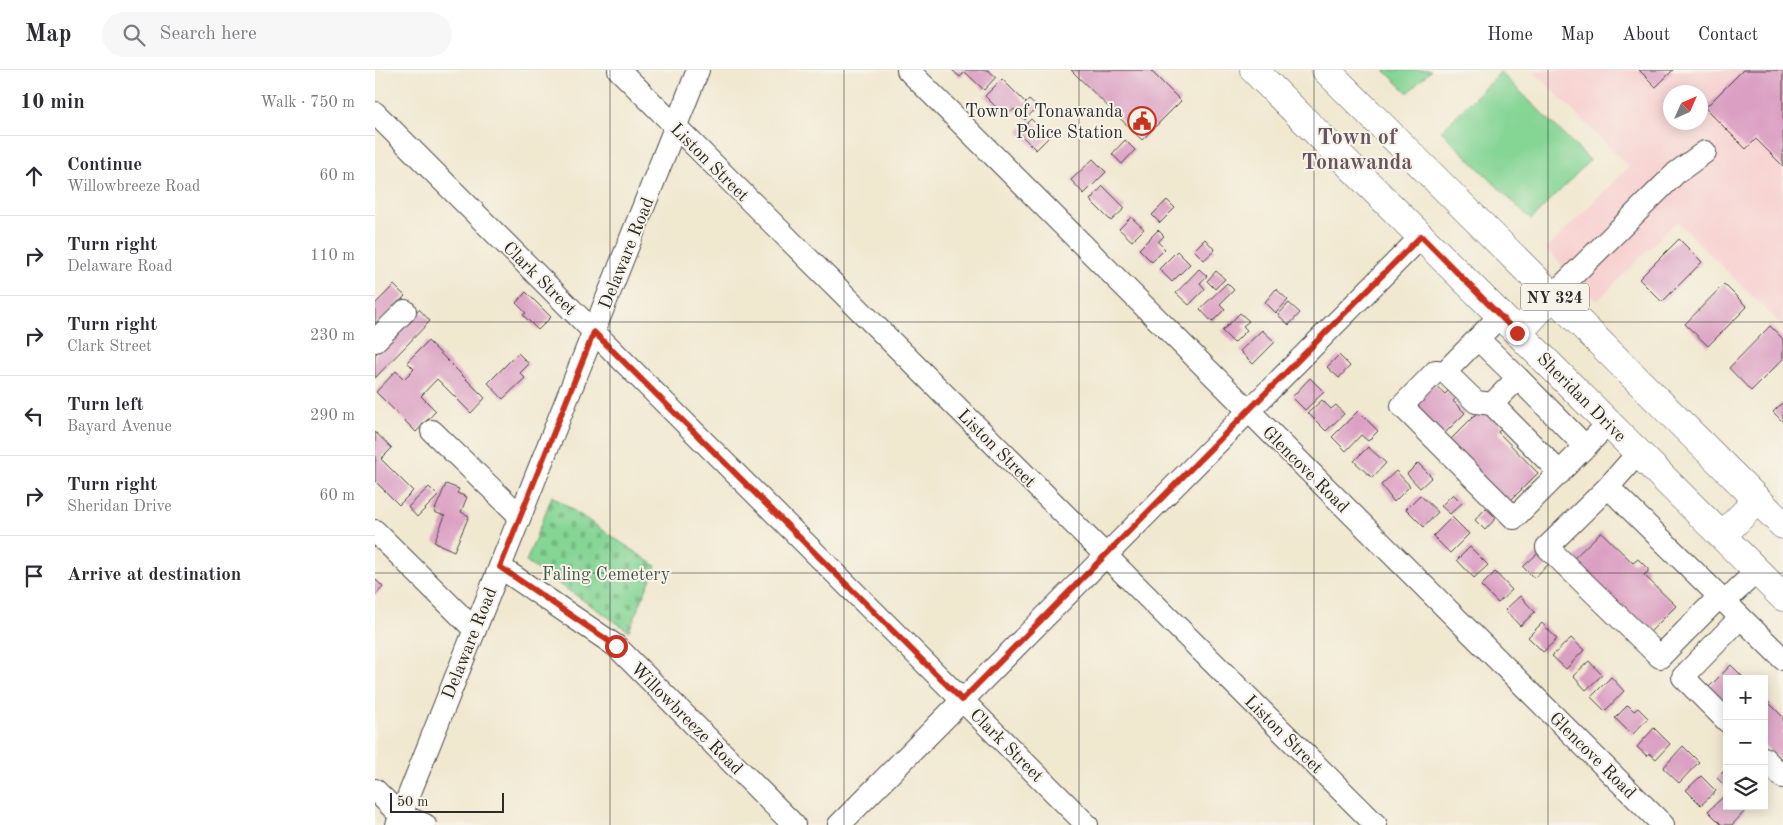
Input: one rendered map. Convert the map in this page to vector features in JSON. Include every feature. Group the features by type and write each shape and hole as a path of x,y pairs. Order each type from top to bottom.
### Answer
{"main road":[{"name":"Sheridan Drive","path":"1254,70 1783,597"},
{"name":"NY 324","path":"1326,70 1783,526"},
{"path":"1509,324 1553,295"},
{"path":"1722,536 1757,500"}],"street":[{"name":"Liston Street","path":"619,70 1376,825"},
{"name":"Delaware Road","path":"398,820 676,127 697,70"},
{"name":"Glencove Road","path":"908,70 1663,825"},
{"name":"Clark Street","path":"375,113 1087,825"},
{"path":"1553,295 1675,173 1705,152"},
{"path":"839,825 1421,236"},
{"path":"375,340 405,311"},
{"path":"1445,372 1478,339 1509,324"},
{"path":"1478,339 1587,447"},
{"path":"1560,473 1492,404 1476,402 1445,372 1436,371 1402,406 1515,518 1587,447 1609,423"},
{"path":"1492,404 1518,378"},
{"path":"432,432 520,516"},
{"path":"1638,453 1608,487 1547,547 1660,657 1721,600 1757,571"},
{"path":"1608,487 1783,659"},
{"path":"375,530 475,630"},
{"name":"Willowbreeze Road","path":"500,567 616,646 794,825"},
{"path":"1726,720 1683,677 1741,618"},
{"path":"1768,762 1783,777"},
{"path":"375,790 398,820 425,825"}],"shaded area":[{"path":"1532,70 1783,70 1783,327 1677,221 1597,301 1546,249 1629,167"}],"green space":[{"path":"1384,70 1431,70 1408,93"},
{"path":"1500,72 1590,160 1531,220 1441,131"},
{"name":"Faling Cemetery","path":"552,496 656,566 629,631 526,562"}],"building":[{"path":"952,70 988,70 996,77 984,90 965,72 960,77"},
{"name":"Town of Tonawanda Police Station","path":"1071,70 1150,70 1181,101 1142,140"},
{"path":"1639,70 1673,70 1656,87"},
{"path":"1743,70 1783,70 1783,166 1756,139 1746,149 1708,111 1708,105"},
{"path":"1002,79 1026,103 1029,100 1037,107 1025,120 1014,109 1006,117 985,96"},
{"path":"1031,119 1049,137 1036,150 1018,132"},
{"path":"1125,140 1135,150 1122,164 1112,154"},
{"path":"1093,159 1106,172 1084,194 1071,180"},
{"path":"1103,186 1125,208 1111,221 1090,200"},
{"path":"1167,200 1175,208 1160,223 1152,215"},
{"path":"1131,217 1144,229 1132,241 1119,229"},
{"path":"1158,230 1164,236 1158,242 1165,249 1152,262 1139,249"},
{"path":"1205,239 1215,250 1204,260 1194,250"},
{"path":"1679,239 1702,262 1662,302 1639,279"},
{"path":"1177,251 1190,264 1172,282 1159,269"},
{"path":"1199,269 1207,276 1200,283 1205,289 1189,305 1176,293"},
{"path":"1216,271 1225,279 1215,289 1207,281"},
{"path":"1227,283 1234,290 1220,304 1225,309 1212,322 1200,309"},
{"path":"1724,284 1747,307 1708,346 1685,324"},
{"path":"394,285 405,296 375,326 375,304"},
{"path":"1276,289 1288,300 1276,313 1265,302"},
{"path":"526,292 551,317 538,330 523,315 526,313 516,303"},
{"path":"1289,303 1300,313 1289,325 1278,315"},
{"path":"419,309 430,321 375,378 375,355"},
{"path":"1240,313 1249,321 1243,326 1247,330 1234,343 1222,331"},
{"path":"1770,326 1783,339 1783,359 1751,391 1729,368"},
{"path":"1262,330 1275,342 1253,364 1240,351"},
{"path":"428,341 485,398 471,413 437,379 421,396 436,411 416,432 376,392 396,371 404,379 414,369 407,362"},
{"path":"518,353 529,364 520,373 525,378 503,399 488,383"},
{"path":"1339,355 1350,366 1339,378 1327,367"},
{"path":"1310,378 1324,392 1305,410 1292,397"},
{"path":"1432,382 1445,394 1450,389 1457,397 1453,401 1465,413 1440,438 1408,407"},
{"path":"1322,400 1331,409 1336,405 1344,414 1326,431 1308,413"},
{"path":"1783,402 1783,422 1773,412"},
{"path":"1483,407 1503,427 1498,432 1538,473 1507,504 1446,444"},
{"path":"1358,411 1378,431 1368,441 1361,435 1346,451 1332,437"},
{"path":"375,432 392,448 381,459 413,491 399,505 375,481"},
{"path":"1368,447 1386,463 1372,478 1354,461"},
{"path":"1418,463 1432,477 1420,488 1407,474"},
{"path":"1396,471 1410,486 1394,502 1381,485"},
{"path":"446,484 459,489 457,493 467,497 461,512 469,516 454,551 434,542 445,516 434,512"},
{"path":"429,487 438,496 417,517 408,507"},
{"path":"1453,494 1462,503 1450,514 1441,506"},
{"path":"1420,495 1438,512 1424,527 1406,509"},
{"path":"1486,508 1496,518 1485,530 1475,520"},
{"path":"1452,517 1469,534 1450,553 1433,536"},
{"path":"1601,532 1633,563 1638,559 1648,569 1648,572 1644,575 1676,606 1646,636 1571,561"},
{"path":"1470,547 1488,565 1474,578 1457,560"},
{"path":"1539,552 1550,563 1534,578 1523,567"},
{"path":"1495,572 1512,590 1498,603 1481,586"},
{"path":"375,579 383,587 375,596"},
{"path":"1520,596 1535,612 1520,626 1505,610"},
{"path":"1542,623 1557,639 1543,652 1528,637"},
{"path":"1571,638 1584,650 1566,669 1552,656"},
{"path":"1589,661 1602,675 1586,690 1573,676"},
{"path":"1731,665 1741,675 1723,675 1723,703 1708,688"},
{"path":"1611,677 1624,691 1605,711 1591,697"},
{"path":"1768,702 1783,717 1783,763 1768,749"},
{"path":"1628,705 1634,711 1638,708 1648,718 1632,735 1615,718"},
{"path":"1654,728 1670,744 1656,759 1649,753 1647,756 1637,747"},
{"path":"1683,746 1699,762 1679,783 1663,768"},
{"path":"1723,772 1723,784 1717,778"},
{"path":"1701,776 1716,791 1701,805 1686,790"},
{"path":"1723,797 1723,810 1745,811 1732,825 1722,825 1708,811"}],"place":[{"name":"Town of Tonawanda Police Station","path":"1142,121"}],"district":[{"name":"Town of Tonawanda","path":"1357,148"}],"route":[{"path":"616,646 500,567 594,332 962,700 1421,236 1517,333"}]}
